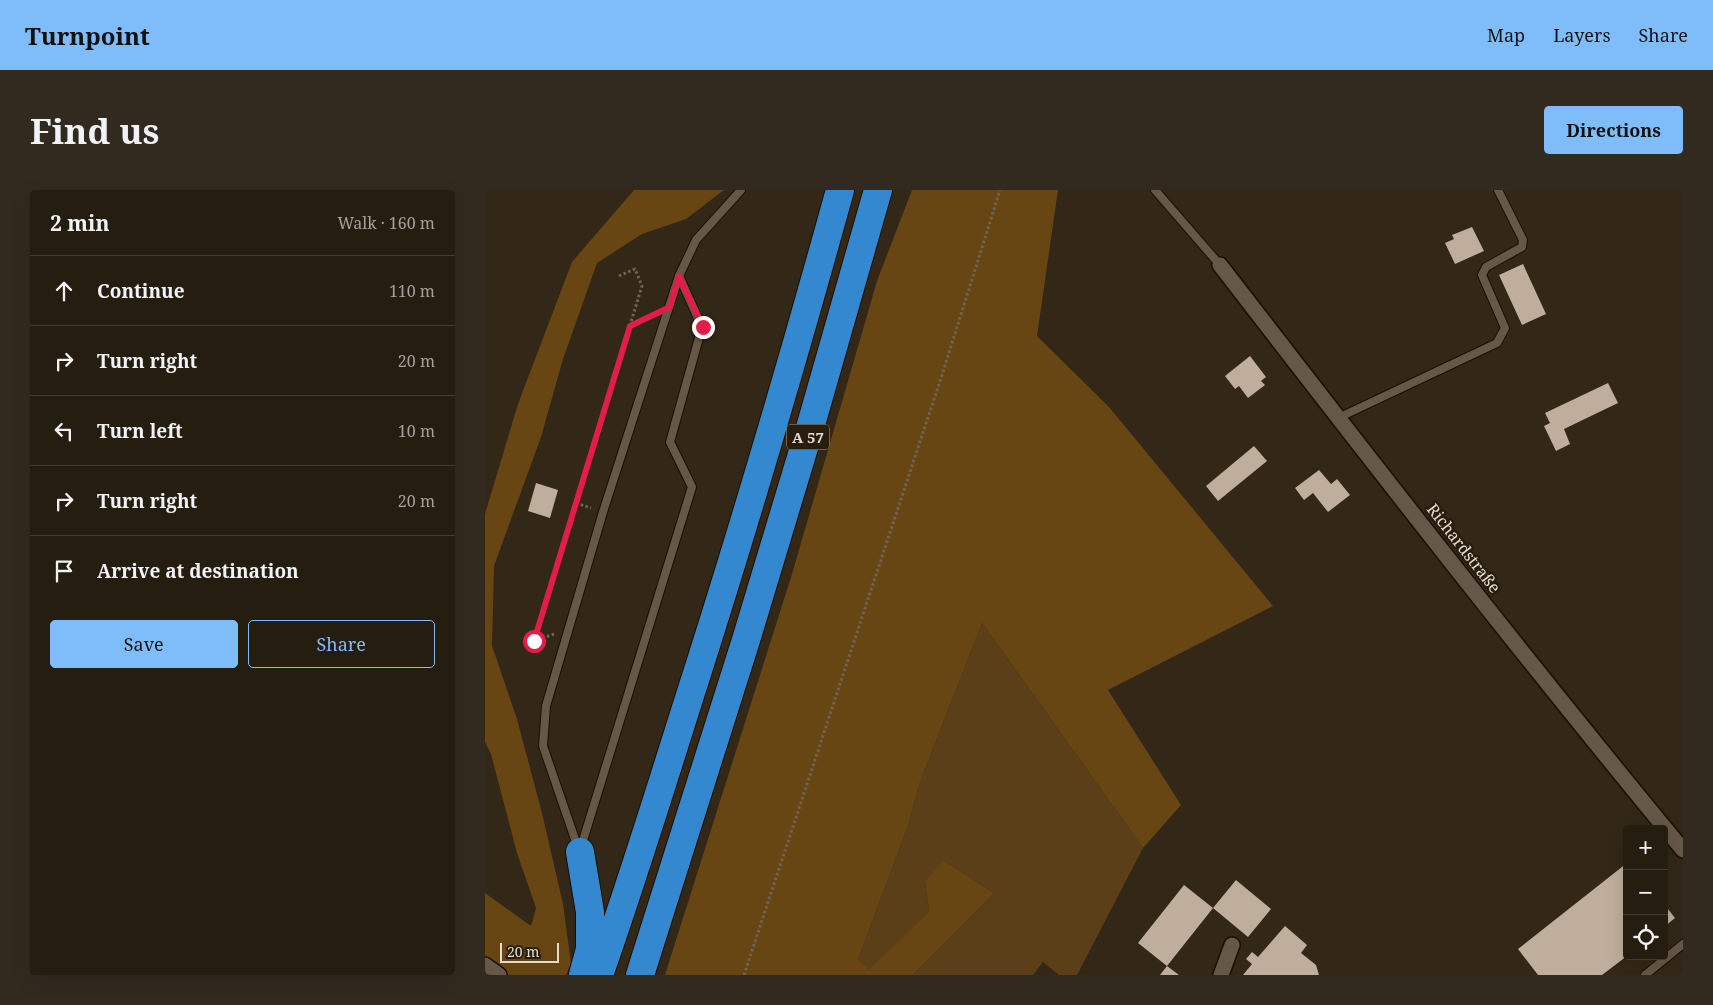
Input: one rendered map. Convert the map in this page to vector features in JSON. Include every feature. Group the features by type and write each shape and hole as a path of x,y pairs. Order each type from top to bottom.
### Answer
{"highway":[{"name":"A 57","path":"599,975 627,897 719,604 840,190"},
{"name":"A 57","path":"640,975 813,421 878,190"},
{"path":"580,852 590,912 590,949 583,975"}],"street":[{"name":"Richardstraße","path":"1220,265 1338,418 1628,784 1683,850"},
{"path":"1221,975 1232,945"},
{"path":"485,965 499,975"}],"lane":[{"path":"580,852 543,746 545,706 603,512 679,276 696,240 741,190"},
{"path":"1155,190 1220,265"},
{"path":"1338,418 1497,343 1505,328 1483,275 1486,267 1523,247 1523,240 1498,190"},
{"path":"580,852 692,487 670,442 703,327 679,276"},
{"path":"1645,975 1683,944"}],"path":[{"path":"744,975 940,381 1000,190"},
{"path":"569,629 534,641 642,286 635,269 619,276"},
{"path":"630,326 670,307"}],"shaded area":[{"path":"634,190 724,190 686,219 642,234 597,263 563,359 541,437 494,566 492,646 517,719 542,813 563,904 571,963 566,975 485,975 485,893 531,926 536,908 517,853 491,754 485,742 485,514 518,404 572,262"},
{"path":"912,190 1058,190 1037,336 1109,407 1273,606 1108,690 1181,805 1143,848 982,623 919,785 908,826 858,959 869,970 929,911 925,882 943,860 994,893 913,975 665,975 792,574 877,281"},
{"path":"982,623 1143,848 1077,975 1059,975 1043,962 1033,975 913,975 994,893 943,860 925,883 929,911 869,971 858,959 908,826 919,785"}],"building":[{"path":"1472,227 1484,251 1455,264 1445,243 1454,239 1452,235"},
{"path":"1523,264 1546,314 1522,325 1499,275"},
{"path":"1250,356 1266,377 1261,381 1265,385 1248,398 1239,386 1235,389 1225,376"},
{"path":"1608,383 1618,403 1564,429 1570,444 1556,451 1544,426 1550,423 1545,413"},
{"path":"1254,446 1267,461 1218,501 1206,486"},
{"path":"1319,470 1331,484 1337,479 1350,495 1328,512 1313,493 1304,500 1295,488"},
{"path":"536,483 558,490 550,518 528,511"},
{"path":"1623,866 1623,959 1602,975 1538,975 1518,949"},
{"path":"1236,880 1271,909 1248,937 1213,908"},
{"path":"1184,885 1213,908 1167,966 1138,943"},
{"path":"1668,909 1675,918 1668,924"},
{"path":"1285,926 1307,945 1301,953 1316,965 1319,975 1243,975 1252,964 1246,959 1252,952 1258,957"},
{"path":"1167,966 1179,975 1160,975"}],"route":[{"path":"534,641 630,326 670,307 679,276 703,327"}]}
